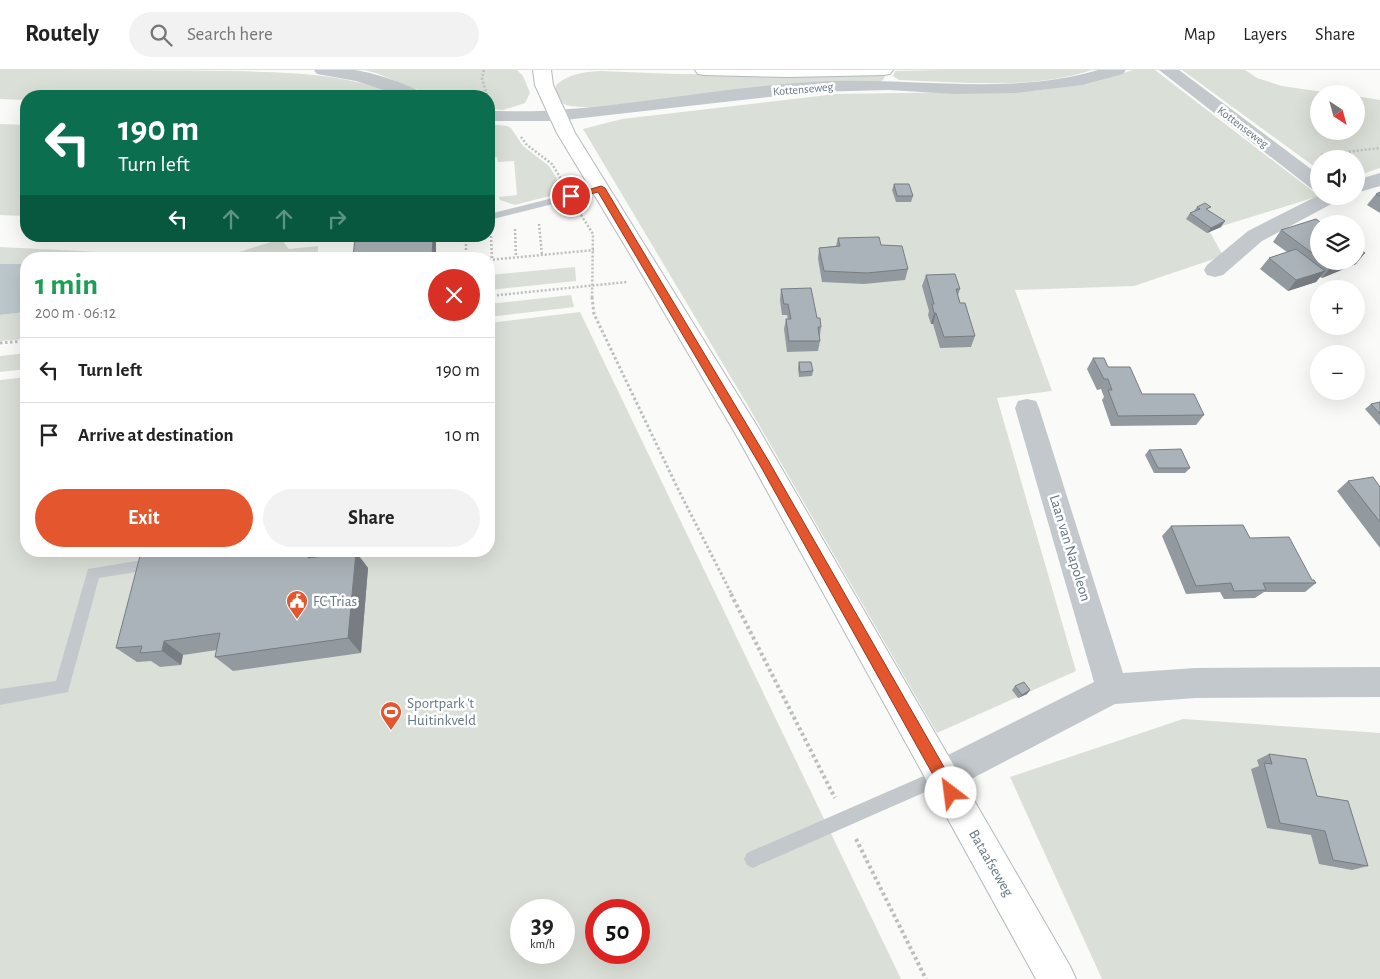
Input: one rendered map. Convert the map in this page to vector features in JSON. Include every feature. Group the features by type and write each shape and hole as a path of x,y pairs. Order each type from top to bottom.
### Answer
{"main road":[{"name":"Bataafseweg","path":"542,70 541,77 556,116 656,279 764,464 1057,979"},
{"name":"Kottenseweg","path":"704,70 887,75"}],"street":[{"path":"323,70 348,72 401,90"},
{"name":"Kottenseweg","path":"495,116 556,116 812,87 887,75 954,88 1016,88 1084,80 1117,70"},
{"name":"Kottenseweg","path":"1168,70 1310,178"},
{"path":"1365,184 1380,179"},
{"path":"1215,270 1255,236 1315,205"},
{"name":"Laan van Napoleon","path":"1028,408 1112,689"},
{"path":"942,776 1112,689 1195,683 1380,682"}],"lane":[{"path":"495,216 601,188"},
{"path":"0,697 62,687 92,573 167,562"},
{"path":"753,859 942,776"}],"path":[{"path":"484,70 482,78 486,90"},
{"path":"510,117 527,145 552,164 593,234 594,250 591,286 594,314 679,491 926,979"},
{"path":"1285,159 1380,148"},
{"path":"539,219 542,255"},
{"path":"507,228 515,227 516,258"},
{"path":"495,260 594,250"},
{"path":"495,295 656,279"},
{"path":"0,343 20,341"}],"shaded area":[{"path":"0,70 296,73 338,78 383,90 20,90 20,100 0,99"},
{"path":"364,70 517,70 523,76 530,93 525,103 503,110 495,109 495,90 418,90"},
{"path":"1092,70 1045,80 997,83 899,80 893,76 895,71"},
{"path":"1133,70 1155,70 1310,189 1310,199 1209,230 1223,256 1134,286 1015,290 1052,391 997,398 1076,671 937,733 751,411 583,129 622,119 836,94 1032,91 1088,84"},
{"path":"1182,70 1245,70 1257,78 1282,86 1310,90 1310,140 1365,140 1365,98 1380,100 1380,168 1365,173 1365,150 1310,150 1310,163"},
{"path":"600,71 676,74 883,75 885,77 881,82 591,107 566,105 558,98 556,85 561,81 576,74"},
{"path":"0,124 20,125 20,216 0,215"},
{"path":"495,125 507,126 511,128 523,146 549,166 556,177 561,193 515,205 500,200 499,197 517,195 514,161 498,162 497,157 495,157"},
{"path":"271,242 283,242 289,249 318,246 318,252 239,252"},
{"path":"0,247 100,252 20,252 20,264 0,264"},
{"path":"0,264 20,264 20,313 0,315"},
{"path":"575,267 576,281 495,289 495,274"},
{"path":"571,295 574,307 495,316 495,303"},
{"name":"Sportpark 't Huitinkveld","path":"580,312 901,979 0,979 0,380 20,378 20,557 495,557 495,322"},
{"path":"20,313 20,339 0,341 0,315"},
{"path":"20,354 20,370 0,372 0,356"},
{"path":"1183,719 1380,733 1380,979 1102,979 1010,777"}],"building":[{"path":"894,184 909,184 913,196 897,196"},
{"path":"1205,203 1211,207 1206,209 1225,221 1211,228 1190,213 1200,209 1197,207"},
{"path":"1310,221 1310,251 1281,230"},
{"path":"879,237 881,245 902,246 908,269 867,273 824,271 819,248 840,246 838,238"},
{"path":"354,242 433,242 432,252 354,252"},
{"path":"1296,249 1310,260 1310,270 1325,271 1296,280 1269,258"},
{"path":"955,274 960,289 956,289 960,303 965,303 975,336 944,337 936,313 934,313 932,304 934,304 926,275"},
{"path":"811,288 817,318 820,318 821,327 818,327 820,341 789,341 786,319 791,319 788,304 784,304 781,289"},
{"path":"1093,358 1104,358 1108,367 1130,367 1142,394 1194,394 1204,415 1118,416 1108,390 1112,390 1108,379 1104,379"},
{"path":"799,362 811,362 813,371 800,372"},
{"path":"1380,402 1380,414 1371,404"},
{"path":"1181,449 1190,468 1158,468 1149,450"},
{"path":"1373,477 1380,487 1380,522 1348,481"},
{"path":"1243,525 1250,538 1289,537 1312,580 1316,583 1263,583 1266,590 1234,591 1231,583 1196,586 1171,526"},
{"path":"140,557 356,557 348,638 215,657 220,633 164,641 162,651 140,653 142,646 116,648"},
{"path":"1024,682 1030,690 1022,695 1015,686"},
{"path":"1269,754 1306,759 1317,796 1348,801 1368,866 1333,860 1325,831 1280,823 1264,763 1272,764"}],"place":[{"name":"FC Trias","path":"297,620"},
{"name":"Sportpark 't Huitinkveld","path":"391,731"}],"route":[{"path":"571,196 601,188 764,464 951,793"}]}
